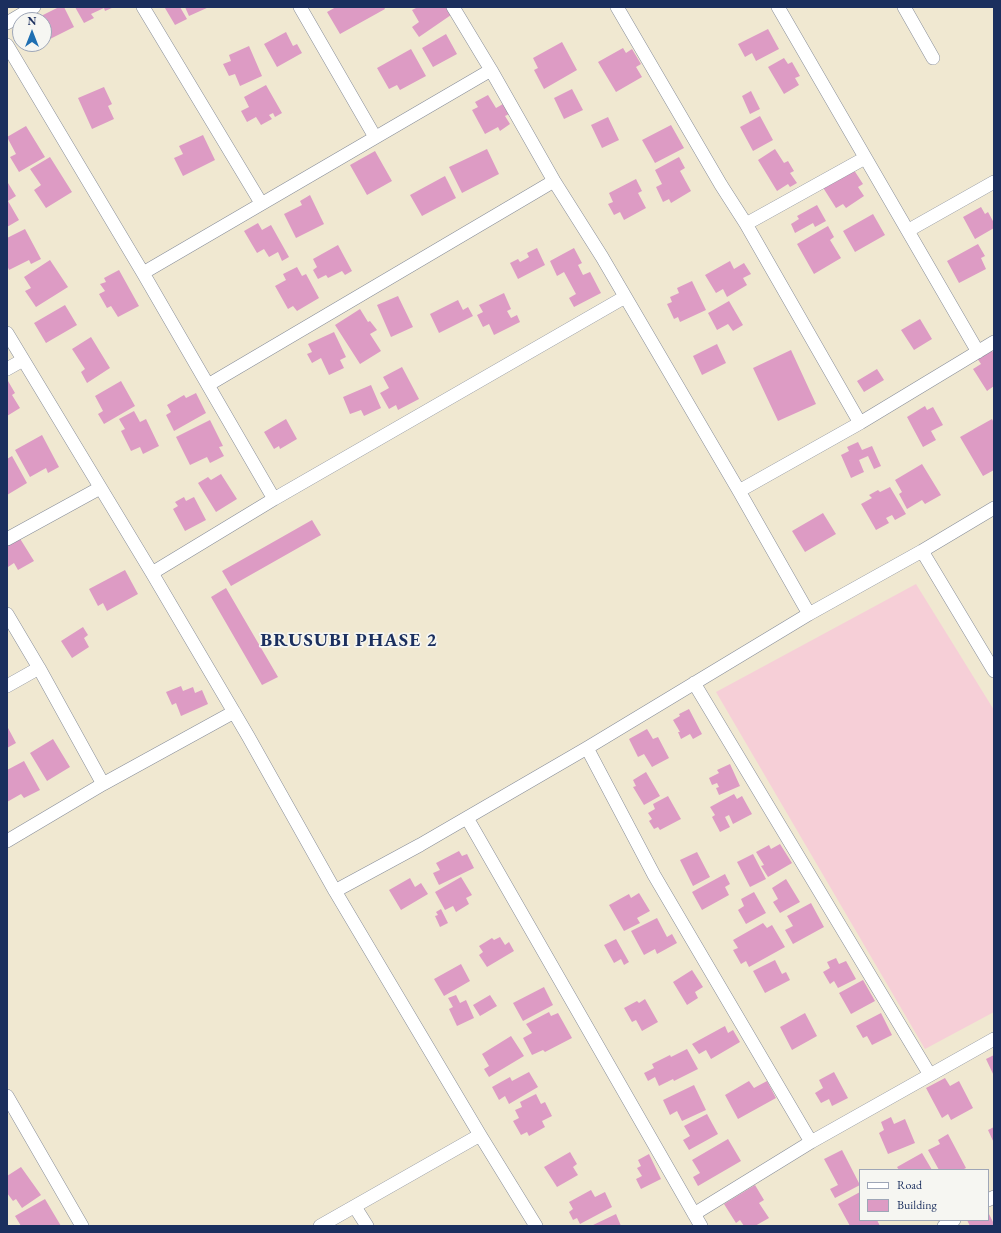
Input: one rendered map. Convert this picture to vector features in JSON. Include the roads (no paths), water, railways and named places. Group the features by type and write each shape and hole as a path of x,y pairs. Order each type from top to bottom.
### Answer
{"street":[{"path":"7,23 34,7"},
{"path":"143,7 261,204"},
{"path":"300,7 375,137"},
{"path":"617,7 721,185 746,224 860,423"},
{"path":"778,7 865,158 909,230 978,352"},
{"path":"904,7 933,58"},
{"path":"455,8 554,181 625,296 809,614"},
{"path":"7,45 143,273 274,499"},
{"path":"143,273 491,70"},
{"path":"746,224 865,158"},
{"path":"208,385 554,181"},
{"path":"909,230 994,182"},
{"path":"152,573 274,499 625,296"},
{"path":"7,333 234,712 334,891 536,1226"},
{"path":"739,491 860,423 994,342"},
{"path":"7,369 23,360"},
{"path":"7,539 100,488"},
{"path":"334,891 467,818 587,748 809,614 922,551 994,508"},
{"path":"922,551 994,671"},
{"path":"7,614 39,668 103,784"},
{"path":"7,686 39,668"},
{"path":"694,683 930,1075"},
{"path":"7,841 103,784 234,712"},
{"path":"587,748 654,875 811,1142"},
{"path":"467,818 701,1226"},
{"path":"694,1214 811,1142 994,1039"},
{"path":"7,1096 82,1226"},
{"path":"320,1226 480,1135"},
{"path":"355,1207 366,1226"}],"district":[{"name":"BRUSUBI PHASE 2","path":"349,641"}]}
